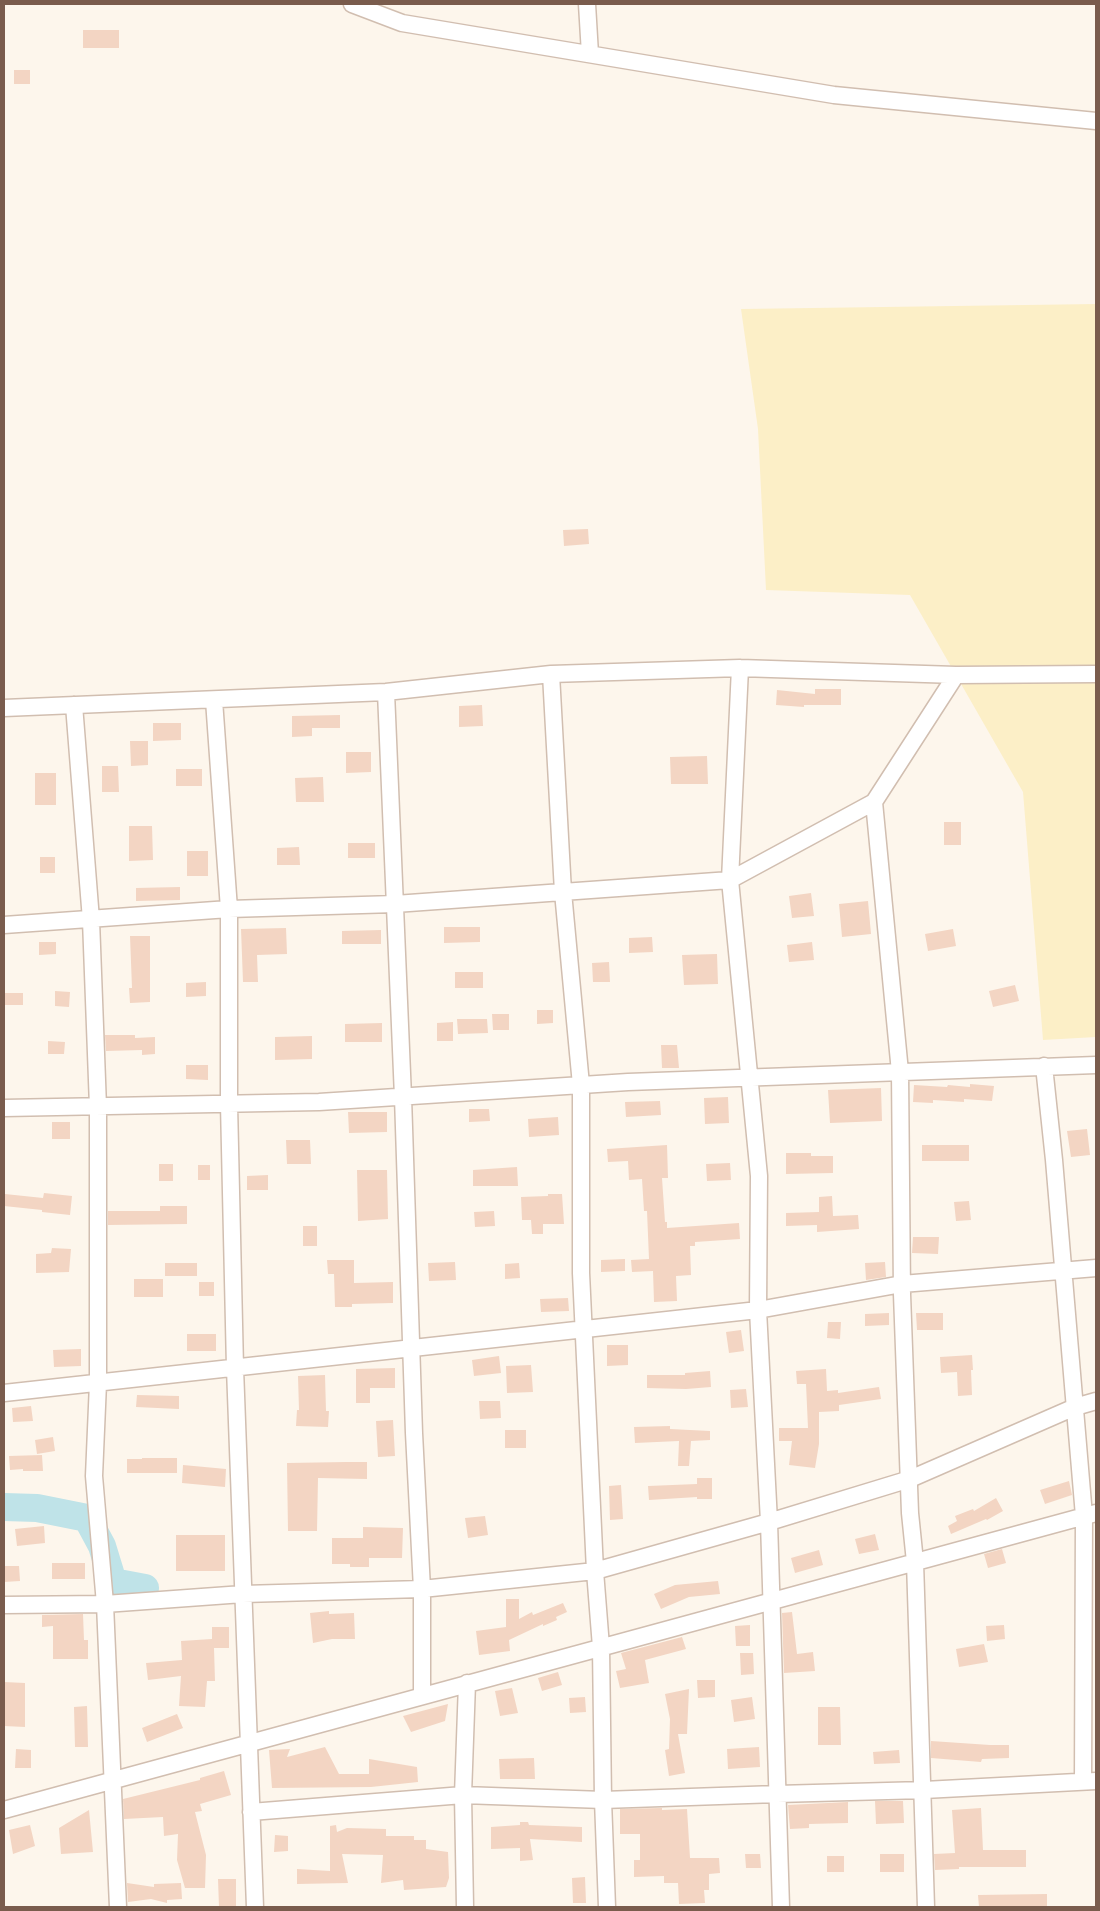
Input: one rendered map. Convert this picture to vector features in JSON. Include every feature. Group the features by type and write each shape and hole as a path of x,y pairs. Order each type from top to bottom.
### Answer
{"street":[{"path":"352,4 402,23 834,95 1096,121"},
{"path":"587,4 590,54"},
{"path":"740,668 730,880 759,1176 758,1310 769,1522 781,1907"},
{"path":"4,708 386,692 551,674 740,668 956,675 1096,674"},
{"path":"551,674 563,892 581,1085 580,1273 595,1571 601,1647 606,1907"},
{"path":"4,925 229,909 394,904 730,880 874,802 956,675"},
{"path":"386,692 413,1348 414,1433 422,1589 422,1696"},
{"path":"214,700 229,909 229,1104 234,1368 255,1907"},
{"path":"74,704 91,920 98,1107 98,1383 94,1476 105,1604 118,1907"},
{"path":"874,802 900,1072 902,1284 910,1513 915,1562 924,1790 926,1907"},
{"path":"4,1108 319,1102 581,1085 1096,1065"},
{"path":"251,1812 463,1795 603,1800 924,1790 1089,1781 1090,1515 1075,1407 1044,1066"},
{"path":"4,1393 758,1310 902,1284 1096,1268"},
{"path":"4,1605 105,1604 243,1594 422,1589 595,1571 769,1522 910,1479 1075,1407 1096,1401"},
{"path":"4,1810 248,1742 1090,1515"},
{"path":"465,1907 463,1795 466,1683"}],"sand":[{"path":"1096,304 1096,1037 1043,1040 1023,792 910,595 766,590 758,429 741,309"}],"building":[{"path":"83,30 119,30 119,48 83,48"},
{"path":"14,70 30,70 30,84 14,84"},
{"path":"588,529 589,544 564,546 563,530"},
{"path":"815,689 841,689 841,705 804,705 804,707 776,705 777,690 815,694"},
{"path":"482,705 483,726 459,727 459,706"},
{"path":"340,715 340,728 312,728 312,736 292,737 292,716"},
{"path":"153,723 181,723 181,740 153,741"},
{"path":"130,741 148,741 148,765 131,766"},
{"path":"346,752 371,752 371,772 346,773"},
{"path":"707,756 708,784 671,784 670,757"},
{"path":"102,766 118,766 119,792 102,792"},
{"path":"176,769 202,769 202,786 176,786"},
{"path":"35,773 56,773 56,805 35,805"},
{"path":"323,777 324,802 296,802 295,778"},
{"path":"944,822 961,822 961,845 944,845"},
{"path":"129,826 152,826 153,860 129,861"},
{"path":"348,843 375,843 375,858 348,858"},
{"path":"299,847 300,865 277,865 277,848"},
{"path":"187,851 208,851 208,876 187,876"},
{"path":"40,857 55,857 55,873 40,873"},
{"path":"180,887 180,900 136,901 136,888"},
{"path":"811,893 814,916 792,918 789,896"},
{"path":"868,901 871,934 842,937 839,904"},
{"path":"444,927 480,927 480,942 444,943"},
{"path":"286,928 287,954 257,955 258,982 243,982 241,929"},
{"path":"953,929 956,946 928,951 925,934"},
{"path":"381,930 381,944 342,944 342,931"},
{"path":"130,936 150,936 150,1002 130,1003 129,988 132,988"},
{"path":"652,937 653,952 629,953 629,938"},
{"path":"39,942 56,942 56,954 39,955"},
{"path":"812,942 814,960 789,962 787,945"},
{"path":"717,954 718,984 684,985 682,955"},
{"path":"609,962 610,982 593,982 592,963"},
{"path":"455,972 483,972 483,988 455,988"},
{"path":"206,982 206,996 186,997 186,983"},
{"path":"1015,985 1019,1001 993,1007 989,991"},
{"path":"55,991 70,992 69,1007 55,1006"},
{"path":"4,993 23,993 23,1005 4,1005"},
{"path":"537,1010 553,1010 553,1023 537,1024"},
{"path":"492,1014 509,1014 509,1030 493,1030"},
{"path":"457,1019 487,1019 488,1033 458,1034"},
{"path":"453,1022 453,1041 437,1041 437,1023"},
{"path":"382,1023 382,1042 345,1042 345,1024"},
{"path":"105,1035 135,1035 135,1038 155,1037 155,1054 142,1055 142,1050 106,1051"},
{"path":"312,1036 312,1059 275,1060 275,1037"},
{"path":"48,1041 65,1042 64,1054 48,1054"},
{"path":"661,1045 677,1045 679,1068 662,1068"},
{"path":"186,1065 208,1065 208,1080 186,1079"},
{"path":"970,1084 994,1086 992,1101 964,1099 964,1102 933,1100 933,1103 913,1102 914,1085 970,1087"},
{"path":"881,1088 882,1121 830,1123 828,1090"},
{"path":"728,1097 729,1123 705,1124 704,1098"},
{"path":"660,1101 661,1115 626,1117 625,1102"},
{"path":"469,1109 489,1109 490,1121 469,1122"},
{"path":"348,1112 387,1112 387,1132 349,1133"},
{"path":"558,1117 559,1135 529,1137 528,1119"},
{"path":"52,1122 70,1122 70,1139 52,1139"},
{"path":"1087,1129 1090,1155 1071,1157 1067,1131"},
{"path":"286,1140 310,1140 311,1164 287,1164"},
{"path":"667,1145 668,1178 662,1178 667,1228 739,1223 740,1239 695,1242 695,1246 690,1246 691,1275 676,1276 677,1301 654,1302 653,1271 632,1272 631,1260 649,1259 647,1211 644,1211 642,1179 629,1180 628,1161 608,1162 607,1149"},
{"path":"922,1145 969,1145 969,1161 922,1161"},
{"path":"786,1153 811,1153 811,1156 833,1156 833,1173 786,1174"},
{"path":"730,1163 731,1180 707,1181 706,1164"},
{"path":"159,1164 173,1164 173,1181 159,1181"},
{"path":"198,1165 210,1165 210,1180 198,1180"},
{"path":"517,1167 518,1186 473,1186 473,1170"},
{"path":"357,1170 387,1170 388,1219 358,1221"},
{"path":"268,1175 268,1190 247,1190 247,1176"},
{"path":"44,1193 72,1196 70,1215 4,1206 5,1194 43,1198"},
{"path":"548,1194 562,1194 564,1224 543,1224 543,1234 532,1234 531,1220 522,1220 521,1197 548,1196"},
{"path":"832,1196 833,1216 858,1215 859,1229 817,1232 817,1225 786,1226 786,1213 819,1212 819,1197"},
{"path":"969,1201 971,1220 956,1221 954,1202"},
{"path":"160,1206 187,1206 187,1224 108,1225 108,1211 160,1211"},
{"path":"494,1211 495,1226 475,1227 474,1212"},
{"path":"303,1226 317,1226 317,1246 303,1246"},
{"path":"913,1237 939,1237 938,1254 912,1253"},
{"path":"52,1248 71,1249 69,1272 36,1273 36,1254 51,1253"},
{"path":"625,1259 625,1271 601,1272 601,1260"},
{"path":"327,1260 354,1260 354,1283 393,1282 393,1303 352,1304 352,1307 335,1307 334,1274 328,1274"},
{"path":"455,1262 456,1280 429,1281 428,1263"},
{"path":"885,1262 886,1277 866,1280 865,1263"},
{"path":"165,1263 197,1263 197,1276 165,1276"},
{"path":"519,1263 520,1278 505,1279 505,1264"},
{"path":"134,1279 163,1279 163,1297 134,1297"},
{"path":"199,1282 214,1282 214,1296 199,1296"},
{"path":"568,1298 569,1311 541,1312 540,1299"},
{"path":"889,1313 889,1325 865,1326 865,1314"},
{"path":"916,1313 943,1313 943,1330 917,1330"},
{"path":"828,1322 841,1322 840,1339 827,1338"},
{"path":"741,1330 744,1351 729,1353 726,1332"},
{"path":"187,1334 216,1334 216,1351 187,1351"},
{"path":"607,1345 628,1345 628,1365 607,1366"},
{"path":"81,1349 81,1366 54,1367 53,1350"},
{"path":"972,1355 972,1395 958,1396 957,1372 941,1373 940,1357"},
{"path":"499,1356 501,1373 474,1376 472,1360"},
{"path":"531,1365 533,1392 507,1393 506,1366"},
{"path":"395,1368 395,1388 370,1388 370,1403 356,1403 356,1369"},
{"path":"826,1369 827,1391 838,1390 838,1393 879,1387 881,1399 839,1405 839,1411 819,1412 819,1444 815,1468 789,1465 792,1441 779,1441 779,1428 808,1428 806,1384 797,1384 796,1371"},
{"path":"710,1371 711,1387 686,1389 647,1388 647,1375 685,1375 685,1373"},
{"path":"325,1375 326,1411 329,1411 328,1427 296,1426 297,1410 299,1410 298,1376"},
{"path":"746,1389 748,1407 731,1408 730,1390"},
{"path":"137,1395 179,1396 179,1409 136,1407"},
{"path":"479,1401 500,1401 501,1418 480,1419"},
{"path":"31,1406 33,1421 13,1422 12,1408"},
{"path":"393,1420 395,1456 378,1457 376,1421"},
{"path":"670,1426 670,1429 710,1431 710,1440 691,1441 689,1466 678,1466 679,1441 635,1443 634,1427"},
{"path":"505,1430 526,1430 526,1448 505,1448"},
{"path":"53,1437 55,1451 37,1454 35,1440"},
{"path":"42,1455 43,1471 10,1470 9,1456"},
{"path":"177,1458 177,1473 127,1473 127,1459"},
{"path":"367,1462 367,1479 318,1478 317,1531 288,1531 287,1463"},
{"path":"183,1465 226,1469 225,1487 182,1483"},
{"path":"697,1478 712,1478 712,1499 697,1499 697,1497 649,1500 648,1486 697,1484"},
{"path":"1069,1481 1072,1495 1045,1504 1040,1490"},
{"path":"621,1485 623,1519 610,1520 609,1486"},
{"path":"996,1498 1003,1511 987,1520 951,1534 948,1526 957,1521 955,1516 973,1509 974,1511"},
{"path":"485,1516 488,1535 468,1538 465,1518"},
{"path":"44,1526 45,1543 17,1546 15,1529"},
{"path":"363,1527 403,1528 402,1558 369,1558 369,1567 350,1567 350,1564 332,1564 332,1538 363,1538"},
{"path":"875,1534 879,1550 859,1554 855,1539"},
{"path":"176,1535 225,1535 225,1571 176,1571"},
{"path":"1002,1549 1006,1563 988,1568 984,1554"},
{"path":"819,1550 823,1565 795,1573 791,1558"},
{"path":"52,1563 85,1563 85,1579 52,1579"},
{"path":"4,1566 19,1566 20,1581 4,1582"},
{"path":"718,1581 720,1594 689,1597 661,1609 654,1594 675,1585"},
{"path":"506,1599 519,1599 519,1619 532,1612 533,1615 563,1603 567,1612 556,1617 557,1620 543,1626 543,1624 509,1640 510,1651 479,1655 476,1631 506,1627"},
{"path":"329,1611 329,1614 354,1613 355,1639 332,1639 313,1643 310,1613"},
{"path":"792,1612 797,1654 813,1652 815,1671 784,1673 782,1613"},
{"path":"83,1614 84,1640 88,1640 88,1659 53,1659 53,1626 42,1627 42,1615"},
{"path":"750,1625 750,1646 736,1646 735,1626"},
{"path":"1004,1625 1005,1639 987,1641 986,1626"},
{"path":"212,1627 229,1627 229,1648 214,1648 215,1681 207,1681 205,1707 179,1706 181,1676 148,1680 146,1663 182,1660 181,1641 212,1639"},
{"path":"682,1637 686,1649 645,1660 649,1683 620,1688 616,1671 626,1669 621,1653"},
{"path":"984,1644 988,1662 959,1667 956,1649"},
{"path":"740,1653 753,1653 754,1674 741,1675"},
{"path":"558,1672 562,1685 542,1691 538,1678"},
{"path":"697,1680 715,1680 715,1697 698,1698"},
{"path":"4,1682 25,1683 25,1727 4,1726"},
{"path":"512,1688 518,1713 500,1716 495,1691"},
{"path":"689,1689 687,1734 678,1734 685,1773 669,1776 665,1750 669,1749 670,1719 665,1694"},
{"path":"585,1697 586,1712 570,1713 569,1698"},
{"path":"752,1697 755,1719 734,1722 731,1700"},
{"path":"448,1704 445,1721 411,1732 403,1716"},
{"path":"87,1706 88,1747 75,1747 74,1707"},
{"path":"818,1707 840,1707 841,1745 818,1745"},
{"path":"177,1714 183,1728 147,1742 142,1728"},
{"path":"931,1741 1009,1745 1009,1758 982,1759 981,1762 931,1758"},
{"path":"325,1747 339,1774 369,1774 369,1759 417,1767 418,1782 371,1787 272,1788 269,1750 290,1749 287,1757"},
{"path":"759,1747 760,1767 728,1769 727,1749"},
{"path":"16,1749 31,1750 31,1768 15,1768"},
{"path":"899,1750 900,1763 874,1764 873,1752"},
{"path":"534,1758 535,1779 500,1779 499,1759"},
{"path":"224,1771 231,1795 200,1804 202,1811 195,1812 206,1855 205,1888 185,1888 177,1860 178,1834 164,1836 163,1817 124,1819 123,1799 200,1780 200,1778"},
{"path":"875,1801 903,1801 904,1823 876,1824"},
{"path":"848,1802 848,1823 809,1824 809,1828 790,1829 788,1805"},
{"path":"662,1808 662,1810 687,1809 690,1858 719,1858 720,1873 709,1874 709,1890 704,1890 705,1903 679,1904 678,1883 664,1883 664,1876 634,1877 634,1860 640,1860 640,1834 620,1834 620,1809"},
{"path":"981,1808 983,1850 1026,1850 1026,1867 959,1867 959,1869 935,1870 934,1854 955,1853 952,1810"},
{"path":"89,1810 93,1852 61,1854 59,1828"},
{"path":"520,1822 528,1822 529,1825 582,1827 582,1842 530,1839 533,1860 520,1861 520,1848 491,1849 491,1827 520,1825"},
{"path":"30,1825 35,1846 13,1854 9,1830"},
{"path":"336,1825 337,1832 347,1828 386,1829 386,1836 414,1836 414,1840 426,1840 426,1849 448,1852 449,1878 446,1887 404,1890 403,1880 381,1883 383,1855 342,1854 348,1883 297,1884 297,1869 330,1871 330,1826"},
{"path":"275,1835 288,1836 288,1851 274,1852"},
{"path":"745,1854 760,1854 761,1868 746,1868"},
{"path":"880,1854 904,1854 904,1872 880,1872"},
{"path":"827,1856 844,1856 844,1872 827,1872"},
{"path":"585,1877 586,1903 573,1903 572,1878"},
{"path":"218,1879 236,1879 236,1907 219,1907"},
{"path":"127,1883 154,1887 154,1884 181,1883 182,1899 167,1900 167,1903 151,1899 128,1902"},
{"path":"1047,1894 1047,1907 979,1907 978,1895"}],"waterway":[{"path":"4,1507 37,1508 87,1518 102,1546 113,1582 145,1588"}]}
